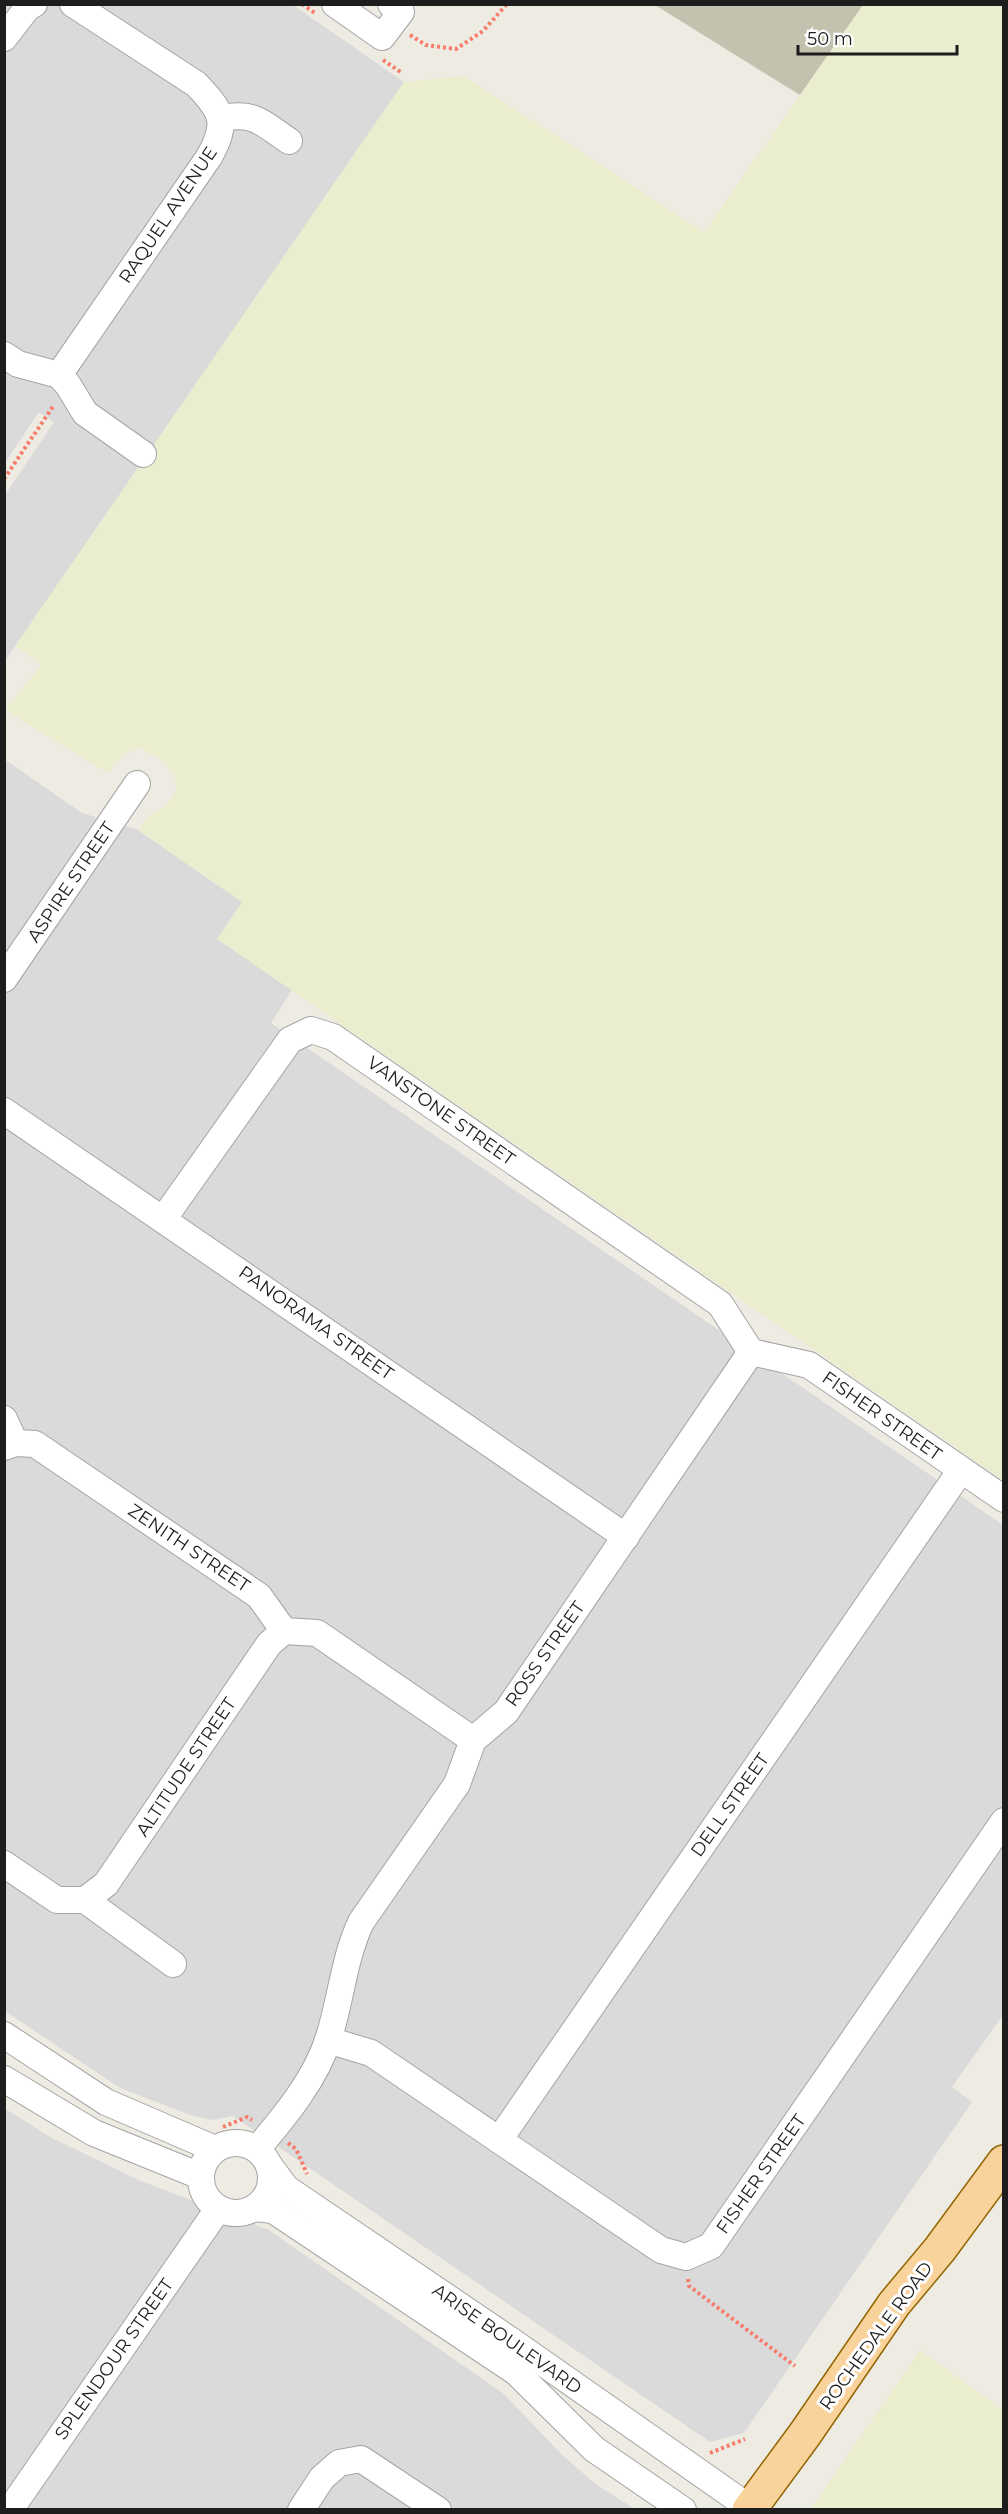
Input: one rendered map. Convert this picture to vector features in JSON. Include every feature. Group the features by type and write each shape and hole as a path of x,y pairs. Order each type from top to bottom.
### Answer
{"main road":[{"name":"ROCHEDALE ROAD","path":"749,2509 805,2434 894,2304 940,2249 1004,2162"}],"street":[{"path":"4,38 28,7 34,4"},
{"path":"73,4 195,84 211,100 221,118 241,115 259,120 289,141"},
{"path":"335,4 382,37 391,14"},
{"name":"RAQUEL AVENUE","path":"64,380 209,157 220,138 221,118"},
{"path":"4,355 18,364 64,380 85,413 143,454"},
{"name":"ASPIRE STREET","path":"4,979 137,784"},
{"name":"VANSTONE STREET","path":"164,1218 290,1040 311,1030 333,1037 720,1304 752,1352"},
{"name":"PANORAMA STREET","path":"4,1111 164,1218 626,1538"},
{"name":"FISHER STREET","path":"752,1352 809,1365 1004,1499"},
{"name":"ROSS STREET","path":"263,2157 318,2063 328,2040 338,2007 352,1942 361,1922 457,1784 473,1740 506,1712 752,1352"},
{"name":"ZENITH STREET","path":"4,1419 10,1445 35,1444 259,1596 284,1630"},
{"name":"DELL STREET","path":"499,2140 961,1470"},
{"path":"284,1630 317,1633 473,1740"},
{"name":"ALTITUDE STREET","path":"85,1900 106,1884 269,1644 284,1630"},
{"name":"FISHER STREET","path":"686,2257 711,2246 1004,1821"},
{"path":"4,1864 57,1900 85,1900 172,1964"},
{"path":"4,2035 106,2102 215,2149"},
{"path":"328,2040 371,2053 661,2250 686,2257"},
{"path":"4,2079 94,2133 200,2176"},
{"path":"236,2142 247,2144 263,2157 272,2177 270,2189 264,2200 255,2208 237,2214 218,2209 204,2195 200,2176 202,2166 215,2149 236,2142"},
{"name":"ARISE BOULEVARD","path":"263,2157 286,2188 513,2342 749,2509"},
{"name":"ARISE BOULEVARD","path":"255,2208 273,2210 516,2372 594,2449 682,2510"},
{"name":"SPLENDOUR STREET","path":"13,2510 14,2504 218,2209"},
{"path":"301,2510 322,2478 339,2463 361,2459 438,2510"}],"path":[{"path":"391,14 426,45 456,49 483,31 507,4"},
{"path":"4,479 64,380"},
{"path":"686,2257 689,2286 795,2366"}],"shaded area":[{"path":"999,4 1003,8 1003,1480 217,939 242,902 138,830 148,816 168,804 176,791 175,776 162,761 141,748 123,754 108,773 5,710 41,665 15,646 404,82 464,76 704,232 863,5"},
{"path":"5,5 293,5 404,82 5,661 5,495 54,422 39,412 5,463"},
{"path":"655,5 863,5 800,95"},
{"path":"4,759 82,813 138,830 242,902 218,939 292,990 271,1023 1003,1525 1003,2015 952,2087 972,2102 744,2433 710,2442 233,2116 213,2120 193,2116 120,2088 5,2011"},
{"path":"4,2108 50,2137 141,2181 269,2230 504,2394 563,2456 597,2485 635,2509 5,2509"},
{"path":"920,2350 1003,2410 1003,2509 811,2509"}]}
